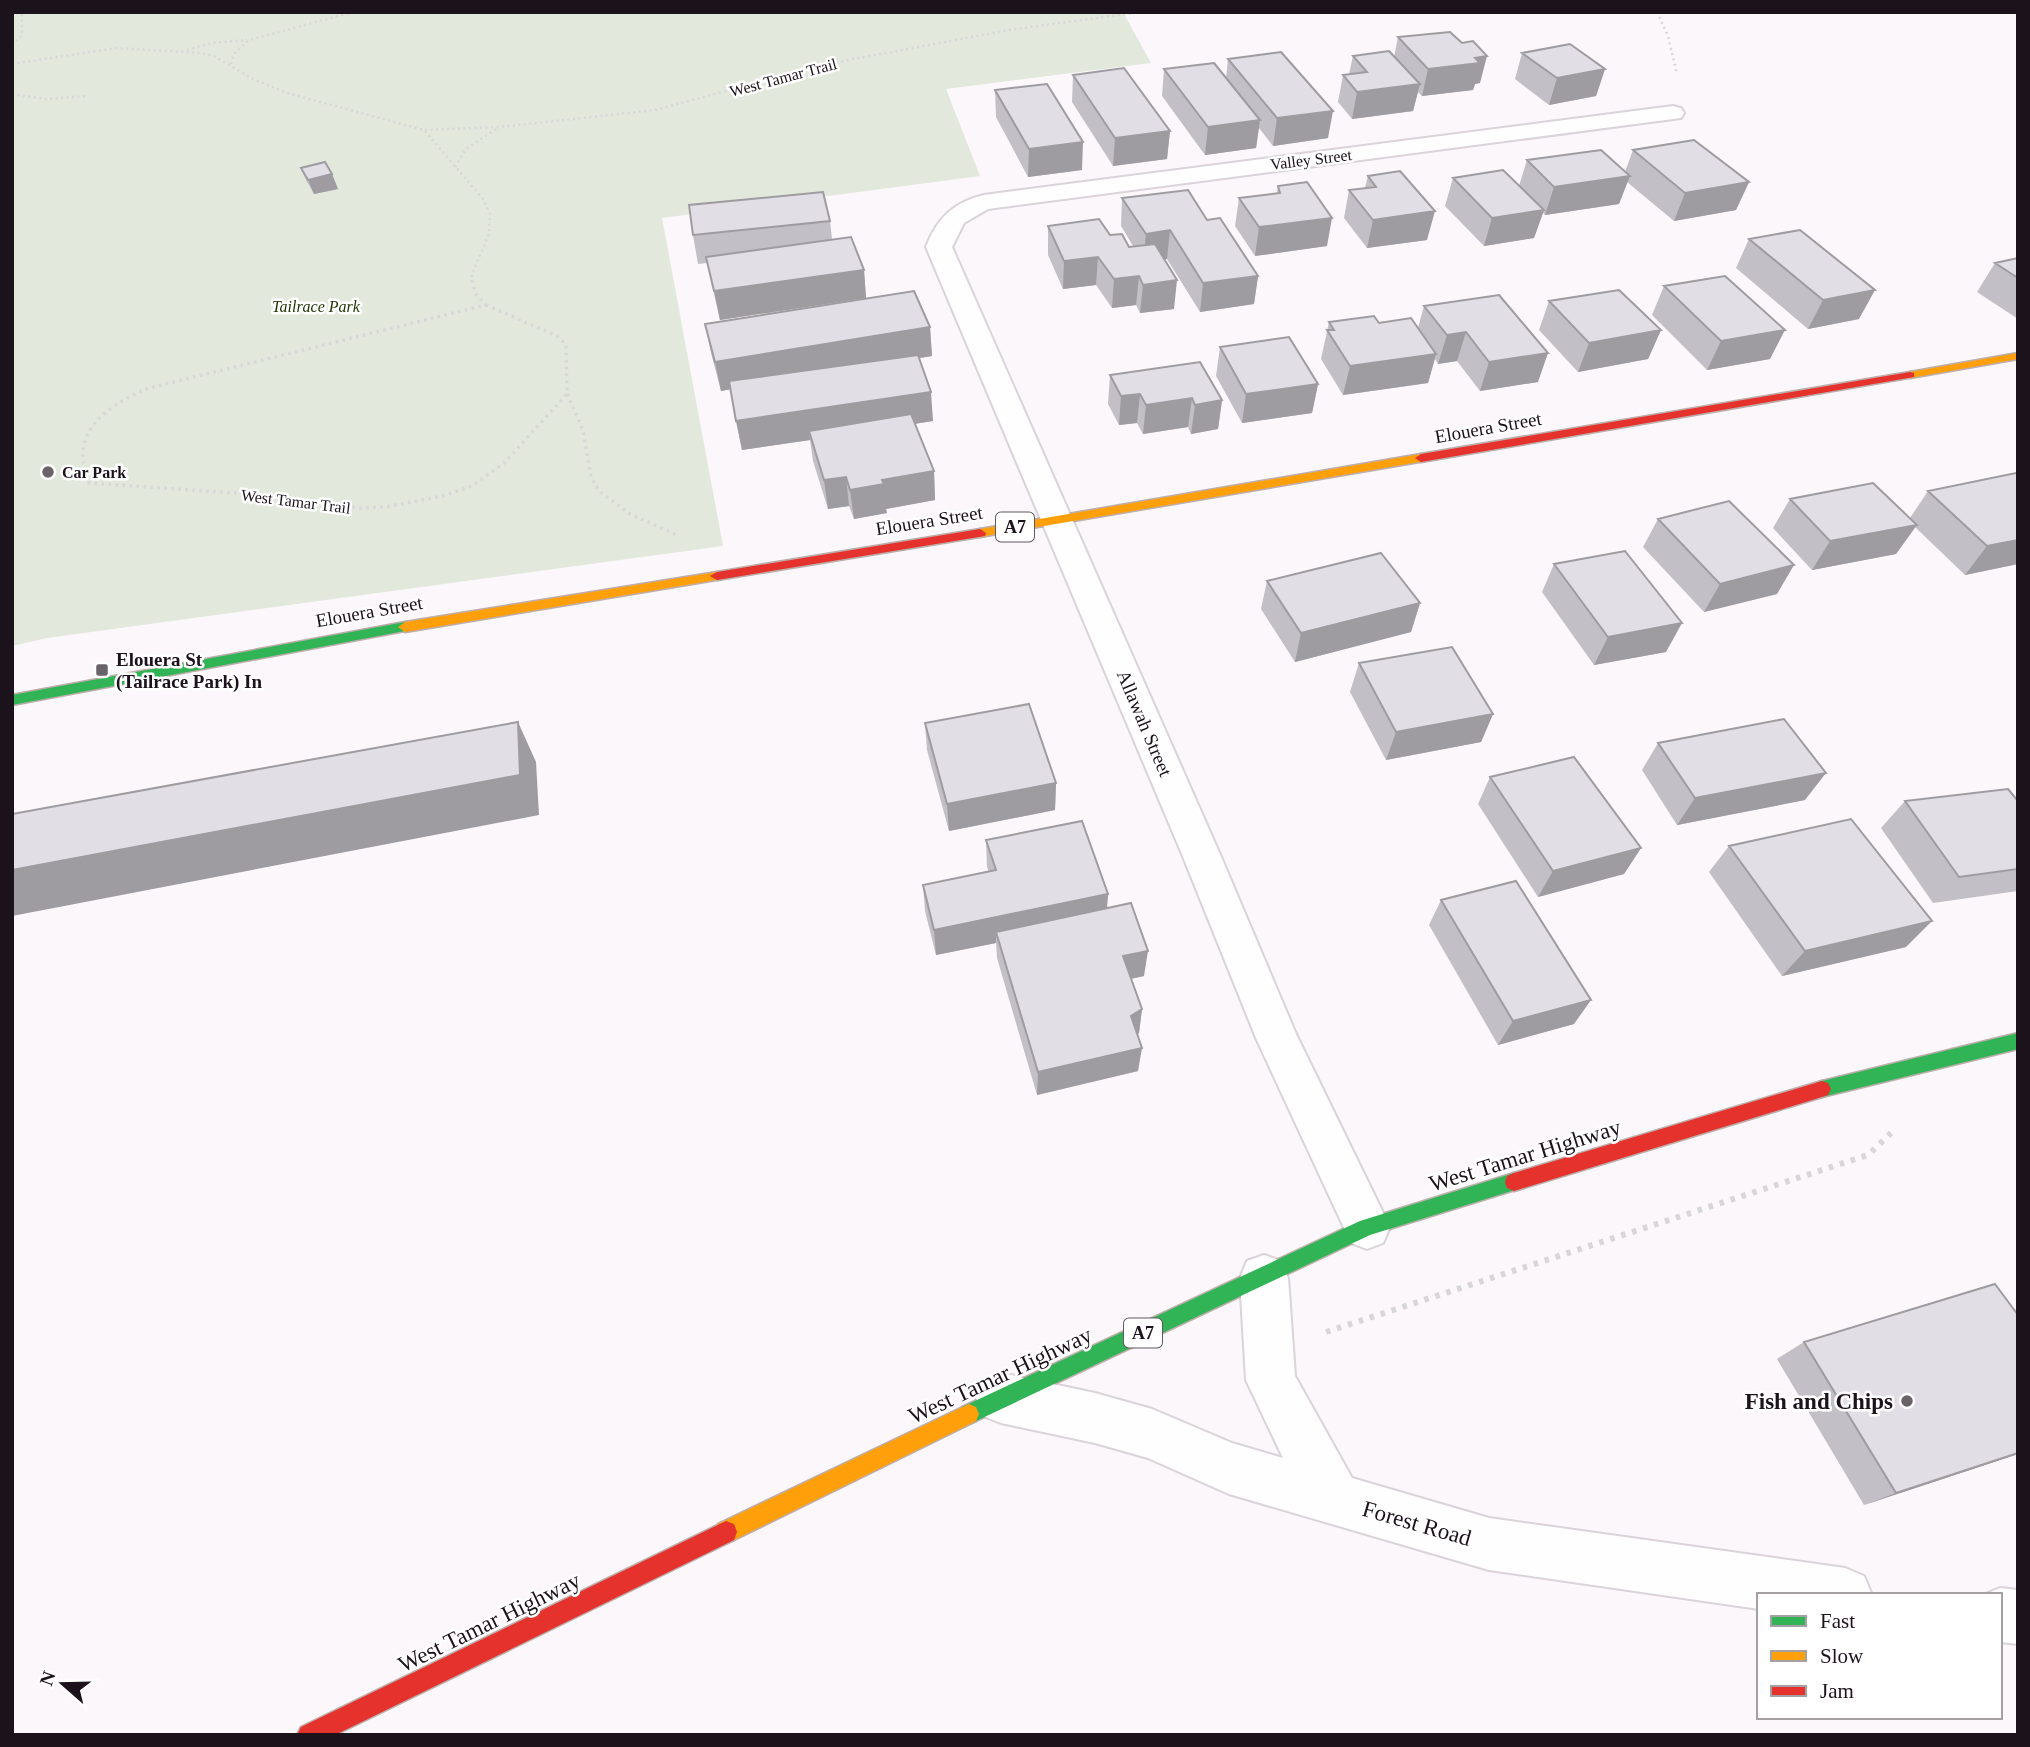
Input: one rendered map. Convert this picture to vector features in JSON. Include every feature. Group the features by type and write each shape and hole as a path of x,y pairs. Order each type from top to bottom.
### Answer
{"highway":[{"name":"Elouera Street","path":"12,700 335,638 1055,521 2018,356"},
{"name":"West Tamar Highway","path":"309,1735 1001,1398 1264,1278 1367,1227 1791,1097 2018,1041"}],"street":[{"name":"Valley Street","path":"953,218 965,208 984,202 1674,113"},
{"name":"Allawah Street","path":"953,218 939,247 1055,521 1099,614 1277,1038 1367,1227"},
{"path":"1264,1278 1271,1380 1297,1433 1335,1499"},
{"name":"Forest Road","path":"1001,1398 1152,1433 1229,1468 1489,1544 1831,1593"}],"path":[{"path":"12,45 22,35 22,12"},
{"name":"West Tamar Trail","path":"183,51 211,43 249,40 352,12"},
{"name":"West Tamar Trail","path":"12,64 90,50 183,51 214,56 253,79 287,93 424,130 500,127 655,110 827,64 1009,30 1140,12"},
{"path":"1657,12 1676,63 1678,91 1674,113"},
{"path":"231,64 234,54 249,40"},
{"path":"12,94 46,99 89,96"},
{"path":"455,167 458,156 466,147 500,127"},
{"path":"424,130 482,199 490,214 489,234 472,274 472,286 476,294 486,305 542,328 565,345 568,356 567,394 583,430 591,477 599,491 630,514 689,540"},
{"name":"West Tamar Trail","path":"486,305 145,389 117,404 91,426 83,454 89,483 266,495 336,507 385,507 443,496 472,486 504,463 567,394"},
{"path":"1322,1333 1868,1155 1891,1133"}],"green space":[{"name":"Tailrace Park","path":"12,12 1123,12 1151,63 946,89 980,176 662,218 723,546 47,638 12,646"}],"building":[{"path":"1450,32 1462,43 1473,41 1487,56 1475,58 1480,63 1428,69 1398,37"},
{"path":"1570,44 1605,69 1557,78 1522,53"},
{"path":"1389,51 1420,84 1357,92 1343,75 1367,72 1353,56"},
{"path":"1281,52 1333,111 1277,118 1228,59"},
{"path":"1214,63 1260,120 1208,127 1164,69"},
{"path":"1124,68 1170,131 1115,138 1073,75"},
{"path":"1047,84 1083,142 1029,149 995,90"},
{"path":"1694,140 1749,182 1685,193 1633,150"},
{"path":"1601,150 1630,176 1554,187 1527,160"},
{"path":"325,162 332,174 308,180 301,168"},
{"path":"1503,170 1544,210 1492,218 1453,178"},
{"path":"1400,171 1435,211 1373,220 1349,190 1376,187 1368,176"},
{"path":"1307,182 1332,218 1259,227 1239,198 1280,193 1278,186"},
{"path":"1188,190 1207,220 1220,218 1258,276 1203,283 1170,230 1146,234 1122,198"},
{"path":"823,192 830,221 693,235 689,205"},
{"path":"1099,219 1110,235 1122,234 1129,247 1155,244 1177,280 1143,285 1139,276 1114,279 1098,257 1064,261 1048,226"},
{"path":"1800,230 1875,290 1823,300 1749,239"},
{"path":"851,237 864,270 714,291 706,257"},
{"path":"2018,258 2018,278 1995,263"},
{"path":"1725,276 1785,330 1721,341 1664,286"},
{"path":"1619,290 1661,330 1589,343 1549,301"},
{"path":"914,291 930,327 715,362 705,324"},
{"path":"1499,295 1548,353 1489,362 1466,332 1447,335 1424,306"},
{"path":"1374,316 1379,323 1411,318 1436,354 1350,366 1327,330 1334,330 1329,322"},
{"path":"1289,337 1318,384 1246,394 1220,347"},
{"path":"918,355 931,392 736,421 729,381"},
{"path":"1200,362 1222,400 1195,405 1192,398 1146,405 1140,394 1121,396 1110,375"},
{"path":"911,414 934,471 882,480 884,484 850,490 846,477 824,480 809,431"},
{"path":"2016,473 2018,540 1987,546 1928,491"},
{"path":"1873,483 1917,525 1830,541 1790,499"},
{"path":"1729,501 1794,565 1720,584 1658,519"},
{"path":"1625,551 1682,623 1608,637 1554,564"},
{"path":"1381,553 1420,603 1301,633 1267,581"},
{"path":"1452,647 1493,714 1396,732 1359,663"},
{"path":"1029,704 1056,783 947,804 925,723"},
{"path":"1784,719 1826,773 1695,798 1658,743"},
{"path":"518,722 520,775 12,870 12,814"},
{"path":"1574,757 1641,848 1553,871 1490,777"},
{"path":"2008,789 2018,801 2018,869 1959,877 1905,801"},
{"path":"1851,819 1932,921 1805,951 1729,846"},
{"path":"1082,821 1108,894 934,930 923,885 996,870 986,840"},
{"path":"1516,881 1591,1000 1513,1021 1441,900"},
{"path":"1131,903 1148,951 1123,956 1142,1009 1131,1016 1142,1048 1038,1072 996,932"},
{"path":"1995,1284 2018,1315 2018,1453 1896,1493 1804,1342"}],"traffic: fast":[{"path":"12,700 405,627"},
{"path":"1822,1089 2018,1041"},
{"path":"969,1414 1367,1227 1514,1182"}],"traffic: slow":[{"path":"1910,375 2018,356"},
{"path":"980,533 1421,458"},
{"path":"405,627 717,576"},
{"path":"726,1532 969,1414"}],"traffic: jam":[{"path":"1421,458 1910,375"},
{"path":"717,576 980,533"},
{"path":"1514,1182 1822,1089"},
{"path":"309,1735 726,1532"}],"place":[{"name":"Car Park","path":"48,472"},
{"name":"Elouera St (Tailrace Park) In","path":"102,670"},
{"name":"Fish and Chips","path":"1907,1401"}]}
